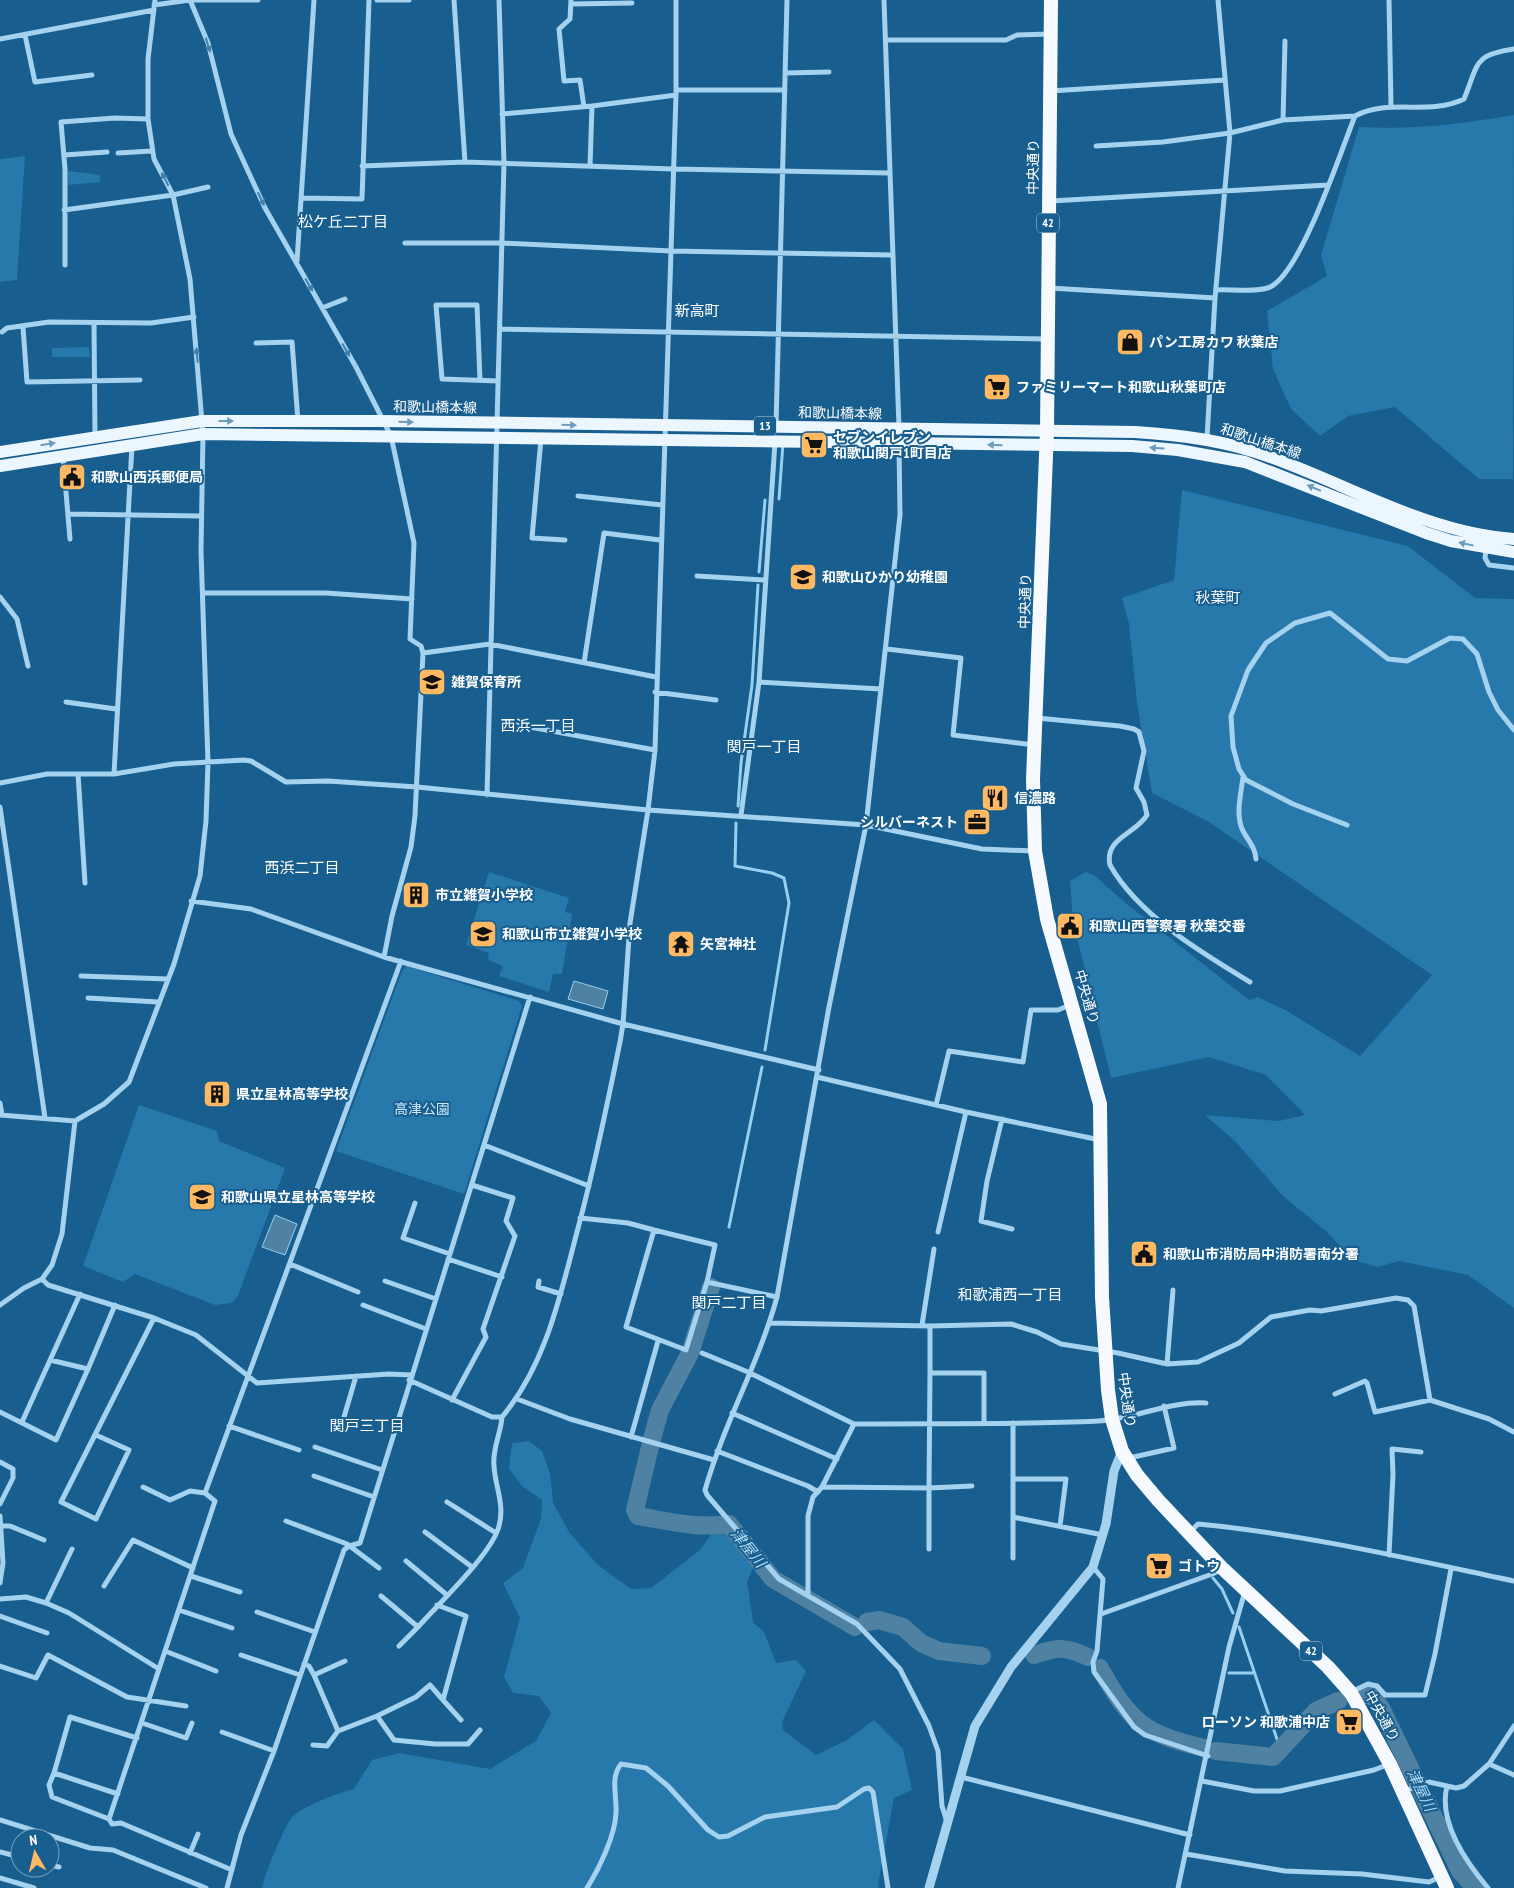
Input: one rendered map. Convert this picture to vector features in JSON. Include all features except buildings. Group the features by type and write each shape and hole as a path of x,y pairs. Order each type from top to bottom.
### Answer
{"highway":[{"name":"中央通り","path":"1052,0 1048,201 1047,446 1035,745 1035,851 1041,894 1100,1104 1102,1140 1102,1297 1112,1419 1124,1455 1158,1500 1221,1567 1328,1667 1351,1693 1390,1764 1408,1789 1445,1882"}],"main road":[{"name":"和歌山橋本線","path":"0,452 94,437 298,422 382,421 1136,432 1207,439 1272,457 1430,522 1488,537 1514,540"},
{"name":"和歌山橋本線","path":"0,466 132,445 203,428 391,436 541,439 1132,446 1205,454 1245,462 1426,533 1486,548 1514,552"}],"street":[{"path":"190,0 208,43 231,134 265,208 356,366 391,436 414,542 410,639 421,646 424,654 417,787 411,847 392,916 384,957"},
{"path":"0,39 154,5 190,0 258,0"},
{"path":"297,262 303,198 314,0"},
{"path":"303,198 362,198 369,0"},
{"path":"377,0 409,0"},
{"path":"454,0 465,162"},
{"path":"487,795 504,162 499,0"},
{"path":"399,1646 472,1568 496,1533 501,1508 494,1466 494,1452 500,1438 502,1417 517,1399 549,1333 590,1186 623,1024 630,923 648,810 655,750 655,692 674,169 676,0"},
{"path":"776,426 787,0"},
{"path":"884,0 899,429"},
{"path":"1205,454 1215,298 1230,133 1218,0"},
{"path":"1389,0 1391,106"},
{"path":"584,107 580,80 564,81 559,29 570,19 571,2 632,3"},
{"path":"0,1103 1,1115 75,1121 104,1104 130,1082 168,979 200,876 206,821 208,763 201,516 203,428 190,278 173,196 154,159 148,119 148,59 154,5"},
{"path":"886,40 1006,40 1017,35 1051,34"},
{"path":"25,35 35,82 92,74"},
{"path":"1283,120 1285,41"},
{"path":"1096,146 1163,142 1230,133 1283,120 1355,116 1372,108 1454,104 1464,99 1481,58 1492,52 1514,49"},
{"path":"785,73 829,72"},
{"path":"1050,91 1225,80"},
{"path":"502,114 592,106 676,92 785,90"},
{"path":"590,166 592,106"},
{"path":"1216,290 1272,287 1285,274 1303,246 1355,116"},
{"path":"65,265 64,155 61,122 115,118 148,119"},
{"path":"118,152 152,151"},
{"path":"64,155 107,152"},
{"path":"362,166 504,162 674,169 890,173"},
{"path":"1048,201 1328,185"},
{"path":"64,210 173,196 208,187"},
{"path":"405,243 502,243 671,251 892,255"},
{"path":"1048,288 1215,298"},
{"path":"322,308 345,299"},
{"path":"480,380 477,305 436,304 442,379 498,381"},
{"path":"2,332 7,328 49,322 151,323 194,317"},
{"path":"94,323 94,437"},
{"path":"23,327 27,382 140,380"},
{"path":"500,329 1048,339"},
{"path":"256,343 292,342 298,422"},
{"path":"541,439 532,538 566,540"},
{"path":"741,815 759,682 775,442"},
{"path":"899,444 900,514 887,649 880,689 866,825 777,1297 770,1323 748,1372 717,1451 705,1490 707,1495 779,1579 857,1624 900,1669 929,1726 938,1751 942,1806 947,1822"},
{"path":"114,774 116,709 132,445"},
{"path":"63,456 70,539"},
{"path":"578,496 662,505"},
{"path":"68,514 201,516"},
{"path":"584,663 604,533 660,540"},
{"path":"1486,548 1485,558 1489,565 1514,568"},
{"path":"697,576 766,580"},
{"path":"203,594 326,593 412,599"},
{"path":"0,597 17,619 28,666"},
{"path":"1347,825 1292,804 1246,780 1233,747 1230,716 1248,670 1266,643 1294,623 1330,613 1388,659 1407,661 1450,638 1463,639 1477,654 1489,692 1498,710 1514,730"},
{"path":"424,654 490,644 656,677"},
{"path":"887,649 960,658 953,734 1035,745"},
{"path":"759,682 880,689"},
{"path":"655,692 716,700"},
{"path":"66,702 116,709"},
{"path":"1036,718 1120,726 1139,732 1144,751 1136,788 1144,802 1147,815 1113,844 1108,857 1110,865 1148,911 1217,962 1250,982"},
{"path":"530,727 655,750"},
{"path":"0,783 47,774 114,774 174,764 251,761 286,782 328,781 417,787 648,810 866,825 982,849 1035,851"},
{"path":"78,774 85,883"},
{"path":"1243,776 1238,814 1243,830 1255,847 1256,860"},
{"path":"0,807 45,1118"},
{"path":"191,901 251,908 384,957 623,1024 819,1070"},
{"path":"205,1493 229,1426 250,1376 401,961"},
{"path":"81,976 168,979"},
{"path":"227,1888 242,1835 274,1751 344,1550 349,1546 360,1543 530,997"},
{"path":"88,998 158,1002"},
{"path":"936,1105 949,1051 1023,1062 1030,1010 1058,1010 1072,1005"},
{"path":"817,1077 1002,1120 1102,1140"},
{"path":"938,1232 966,1112"},
{"path":"1002,1120 987,1181 981,1222 1012,1229"},
{"path":"0,1305 24,1288 42,1280 52,1265 62,1234 75,1121"},
{"path":"484,1145 590,1186"},
{"path":"452,1400 486,1337 482,1329 515,1236 506,1222 513,1198 472,1185"},
{"path":"415,1203 403,1238 502,1277"},
{"path":"580,1218 628,1223 714,1245 707,1282 686,1350 658,1341 626,1326 654,1230"},
{"path":"922,1326 934,1249"},
{"path":"290,1264 358,1292"},
{"path":"42,1280 48,1285 116,1305 196,1335 257,1383 356,1376 411,1378 483,1415 502,1417"},
{"path":"385,1281 436,1300"},
{"path":"539,1281 538,1287 561,1294"},
{"path":"707,1282 777,1297"},
{"path":"1167,1364 1173,1290"},
{"path":"22,1422 80,1294"},
{"path":"770,1323 922,1326 1011,1324 1037,1332 1061,1344 1105,1350 1167,1364 1198,1362 1239,1343 1269,1318 1281,1314 1310,1310 1321,1311 1396,1298 1408,1300 1414,1306 1430,1400"},
{"path":"0,1412 56,1440 116,1305"},
{"path":"362,1305 426,1329"},
{"path":"96,1435 129,1450 96,1519 61,1502 154,1318"},
{"path":"929,1549 930,1326"},
{"path":"631,1437 658,1341"},
{"path":"702,1353 748,1372 854,1424 1013,1423 1112,1419 1187,1402 1206,1403"},
{"path":"50,1360 88,1369"},
{"path":"930,1373 984,1373 984,1423"},
{"path":"342,1424 356,1376"},
{"path":"1335,1394 1364,1381 1367,1383 1375,1412 1430,1400 1489,1419 1514,1432"},
{"path":"517,1399 570,1419 714,1460"},
{"path":"929,1888 975,1726 1011,1667 1093,1567 1103,1535 1114,1471 1124,1455 1174,1448 1164,1406"},
{"path":"732,1413 836,1459"},
{"path":"1013,1423 1013,1558"},
{"path":"808,1595 808,1516 813,1497 822,1487 854,1424"},
{"path":"229,1426 299,1450"},
{"path":"315,1447 382,1470"},
{"path":"1389,1555 1393,1475 1392,1449 1421,1452"},
{"path":"717,1451 808,1486 818,1492"},
{"path":"0,1462 13,1469 13,1478 0,1504"},
{"path":"314,1476 374,1497"},
{"path":"1013,1479 1066,1479 1060,1526"},
{"path":"822,1487 929,1488 972,1486"},
{"path":"109,1819 215,1500 205,1493 190,1490 170,1500 143,1487"},
{"path":"447,1502 496,1533"},
{"path":"0,1516 3,1563 0,1583"},
{"path":"1013,1518 1103,1535"},
{"path":"286,1521 349,1546 379,1568"},
{"path":"1190,1532 1198,1524 1224,1526 1389,1555 1514,1581"},
{"path":"2,1526 10,1526 44,1540"},
{"path":"425,1532 472,1568"},
{"path":"104,1586 133,1540 193,1568"},
{"path":"46,1603 72,1549"},
{"path":"406,1561 447,1595"},
{"path":"1093,1567 1103,1579 1097,1651 1093,1662 1094,1672 1134,1727 1145,1735 1208,1756"},
{"path":"1101,1614 1215,1573 1221,1567"},
{"path":"1351,1693 1364,1684 1373,1684 1385,1695 1425,1695 1435,1654 1451,1568"},
{"path":"191,1576 240,1592"},
{"path":"1178,1888 1208,1756 1230,1646 1245,1590"},
{"path":"381,1596 418,1627"},
{"path":"0,1599 26,1597 69,1613 159,1669"},
{"path":"437,1605 466,1616 443,1700"},
{"path":"179,1610 232,1628"},
{"path":"257,1612 315,1632"},
{"path":"0,1616 47,1633"},
{"path":"165,1651 216,1671"},
{"path":"0,1666 36,1678 48,1655 127,1697 149,1702 186,1706"},
{"path":"241,1656 300,1675"},
{"path":"314,1675 345,1661"},
{"path":"304,1664 309,1666 314,1675 338,1732"},
{"path":"313,1745 327,1746 338,1732 416,1697 430,1685 461,1720"},
{"path":"377,1716 394,1740 434,1744 468,1744 480,1730"},
{"path":"137,1738 70,1717 49,1786 52,1798 109,1819 112,1824 121,1823 232,1870"},
{"path":"142,1723 186,1738 192,1723"},
{"path":"1408,1789 1423,1782 1456,1788 1464,1786 1489,1764 1514,1726"},
{"path":"222,1732 274,1751"},
{"path":"587,1888 601,1866 616,1814 614,1772 620,1764 646,1768 668,1786 708,1830 719,1837 728,1836 765,1818 837,1807 864,1789 870,1788 873,1792 888,1888"},
{"path":"1202,1781 1254,1791 1280,1791 1374,1770 1390,1764"},
{"path":"1489,1764 1514,1775"},
{"path":"54,1773 118,1794"},
{"path":"961,1777 1190,1835"},
{"path":"1447,1786 1444,1810 1470,1866 1488,1888"},
{"path":"0,1820 90,1848 113,1850 206,1888"},
{"path":"190,1853 198,1834"},
{"path":"1186,1854 1285,1871 1362,1874 1429,1882 1445,1882"},
{"path":"0,1878 34,1888"}],"green space":[{"path":"1514,115 1513,479 1479,479 1395,407 1348,416 1320,436 1291,409 1273,369 1267,311 1327,276 1321,255 1359,127 1437,126"},
{"path":"25,156 17,280 0,282 0,159"},
{"path":"68,171 100,175 100,182 68,185"},
{"path":"89,347 90,357 52,357 52,348"},
{"path":"1182,490 1408,546 1475,598 1514,599 1514,1308 1468,1275 1399,1261 1378,1267 1353,1260 1328,1233 1283,1196 1236,1142 1205,1115 1279,1121 1305,1115 1266,1075 1209,1057 1111,1078 1073,921 1070,881 1086,872 1095,876 1128,905 1249,1000 1258,997 1287,1011 1360,1056 1432,975 1209,822 1152,793 1137,703 1129,624 1122,598 1174,580"},
{"path":"489,872 569,898 565,912 572,914 562,974 553,974 549,992 499,976 503,966 488,960 489,953 466,945"},
{"name":"高津公園","path":"406,966 519,1001 522,1006 464,1194 336,1151 402,971"},
{"path":"139,1105 217,1131 219,1141 285,1168 238,1296 231,1303 215,1305 135,1274 123,1282 83,1266"},
{"path":"529,1441 542,1451 550,1473 553,1503 569,1532 598,1565 631,1589 651,1588 700,1550 715,1529 725,1529 754,1566 747,1582 753,1622 764,1632 776,1663 796,1660 806,1671 782,1722 783,1730 816,1755 847,1740 874,1720 903,1749 912,1790 894,1798 878,1884 879,1888 262,1888 275,1850 293,1816 322,1800 354,1789 372,1760 399,1753 490,1769 536,1741 551,1713 539,1696 513,1693 504,1677 520,1618 503,1583 523,1568 541,1519 542,1500 522,1486 509,1469 512,1443"}],"shaded area":[{"path":"574,981 608,991 603,1009 568,999"},
{"path":"275,1215 297,1224 285,1255 262,1247"}],"waterway":[{"path":"779,499 783,443"},
{"path":"759,572 765,500"},
{"path":"738,806 741,763 752,685 758,585"},
{"path":"736,823 735,866 772,873 784,878 789,903 765,1050"},
{"path":"729,1227 762,1067"},
{"name":"津屋川","path":"652,1439 660,1410 690,1353 711,1287"},
{"name":"津屋川","path":"650,1447 635,1510 638,1516 694,1525 729,1524 773,1579 855,1627"},
{"path":"1213,1578 1222,1589 1233,1613"},
{"name":"津屋川","path":"867,1622 879,1620 903,1627 921,1643 939,1651 982,1656"},
{"path":"1239,1627 1278,1742 1286,1744"},
{"name":"津屋川","path":"1034,1655 1049,1650 1067,1649 1088,1657"},
{"name":"津屋川","path":"1100,1668 1120,1701 1141,1723 1167,1737 1204,1748"},
{"path":"1229,1673 1254,1673"},
{"name":"津屋川","path":"1367,1695 1373,1696 1381,1708 1460,1871 1475,1888"},
{"name":"津屋川","path":"1216,1751 1273,1757 1316,1711 1338,1701"}],"place":[{"name":"パン工房カワ 秋葉店","path":"1130,342"},
{"name":"ファミリーマート和歌山秋葉町店","path":"997,387"},
{"name":"セブンイレブン 和歌山関戸1町目店","path":"814,445"},
{"name":"和歌山西浜郵便局","path":"72,477"},
{"name":"和歌山ひかり幼稚園","path":"803,577"},
{"name":"雑賀保育所","path":"432,682"},
{"name":"信濃路","path":"995,798"},
{"name":"シルバーネスト","path":"977,822"},
{"name":"市立雑賀小学校","path":"416,895"},
{"name":"和歌山西警察署 秋葉交番","path":"1070,926"},
{"name":"和歌山市立雑賀小学校","path":"483,934"},
{"name":"矢宮神社","path":"681,944"},
{"name":"県立星林高等学校","path":"217,1094"},
{"name":"和歌山県立星林高等学校","path":"202,1197"},
{"name":"和歌山市消防局中消防署南分署","path":"1144,1254"},
{"name":"ゴトウ","path":"1159,1566"},
{"name":"ローソン 和歌浦中店","path":"1349,1722"}],"district":[{"name":"松ケ丘二丁目","path":"343,222"},
{"name":"新高町","path":"697,311"},
{"name":"秋葉町","path":"1218,598"},
{"name":"西浜一丁目","path":"538,726"},
{"name":"関戸一丁目","path":"764,747"},
{"name":"西浜二丁目","path":"302,868"},
{"name":"和歌浦西一丁目","path":"1010,1295"},
{"name":"関戸二丁目","path":"729,1303"},
{"name":"関戸三丁目","path":"367,1426"}]}
